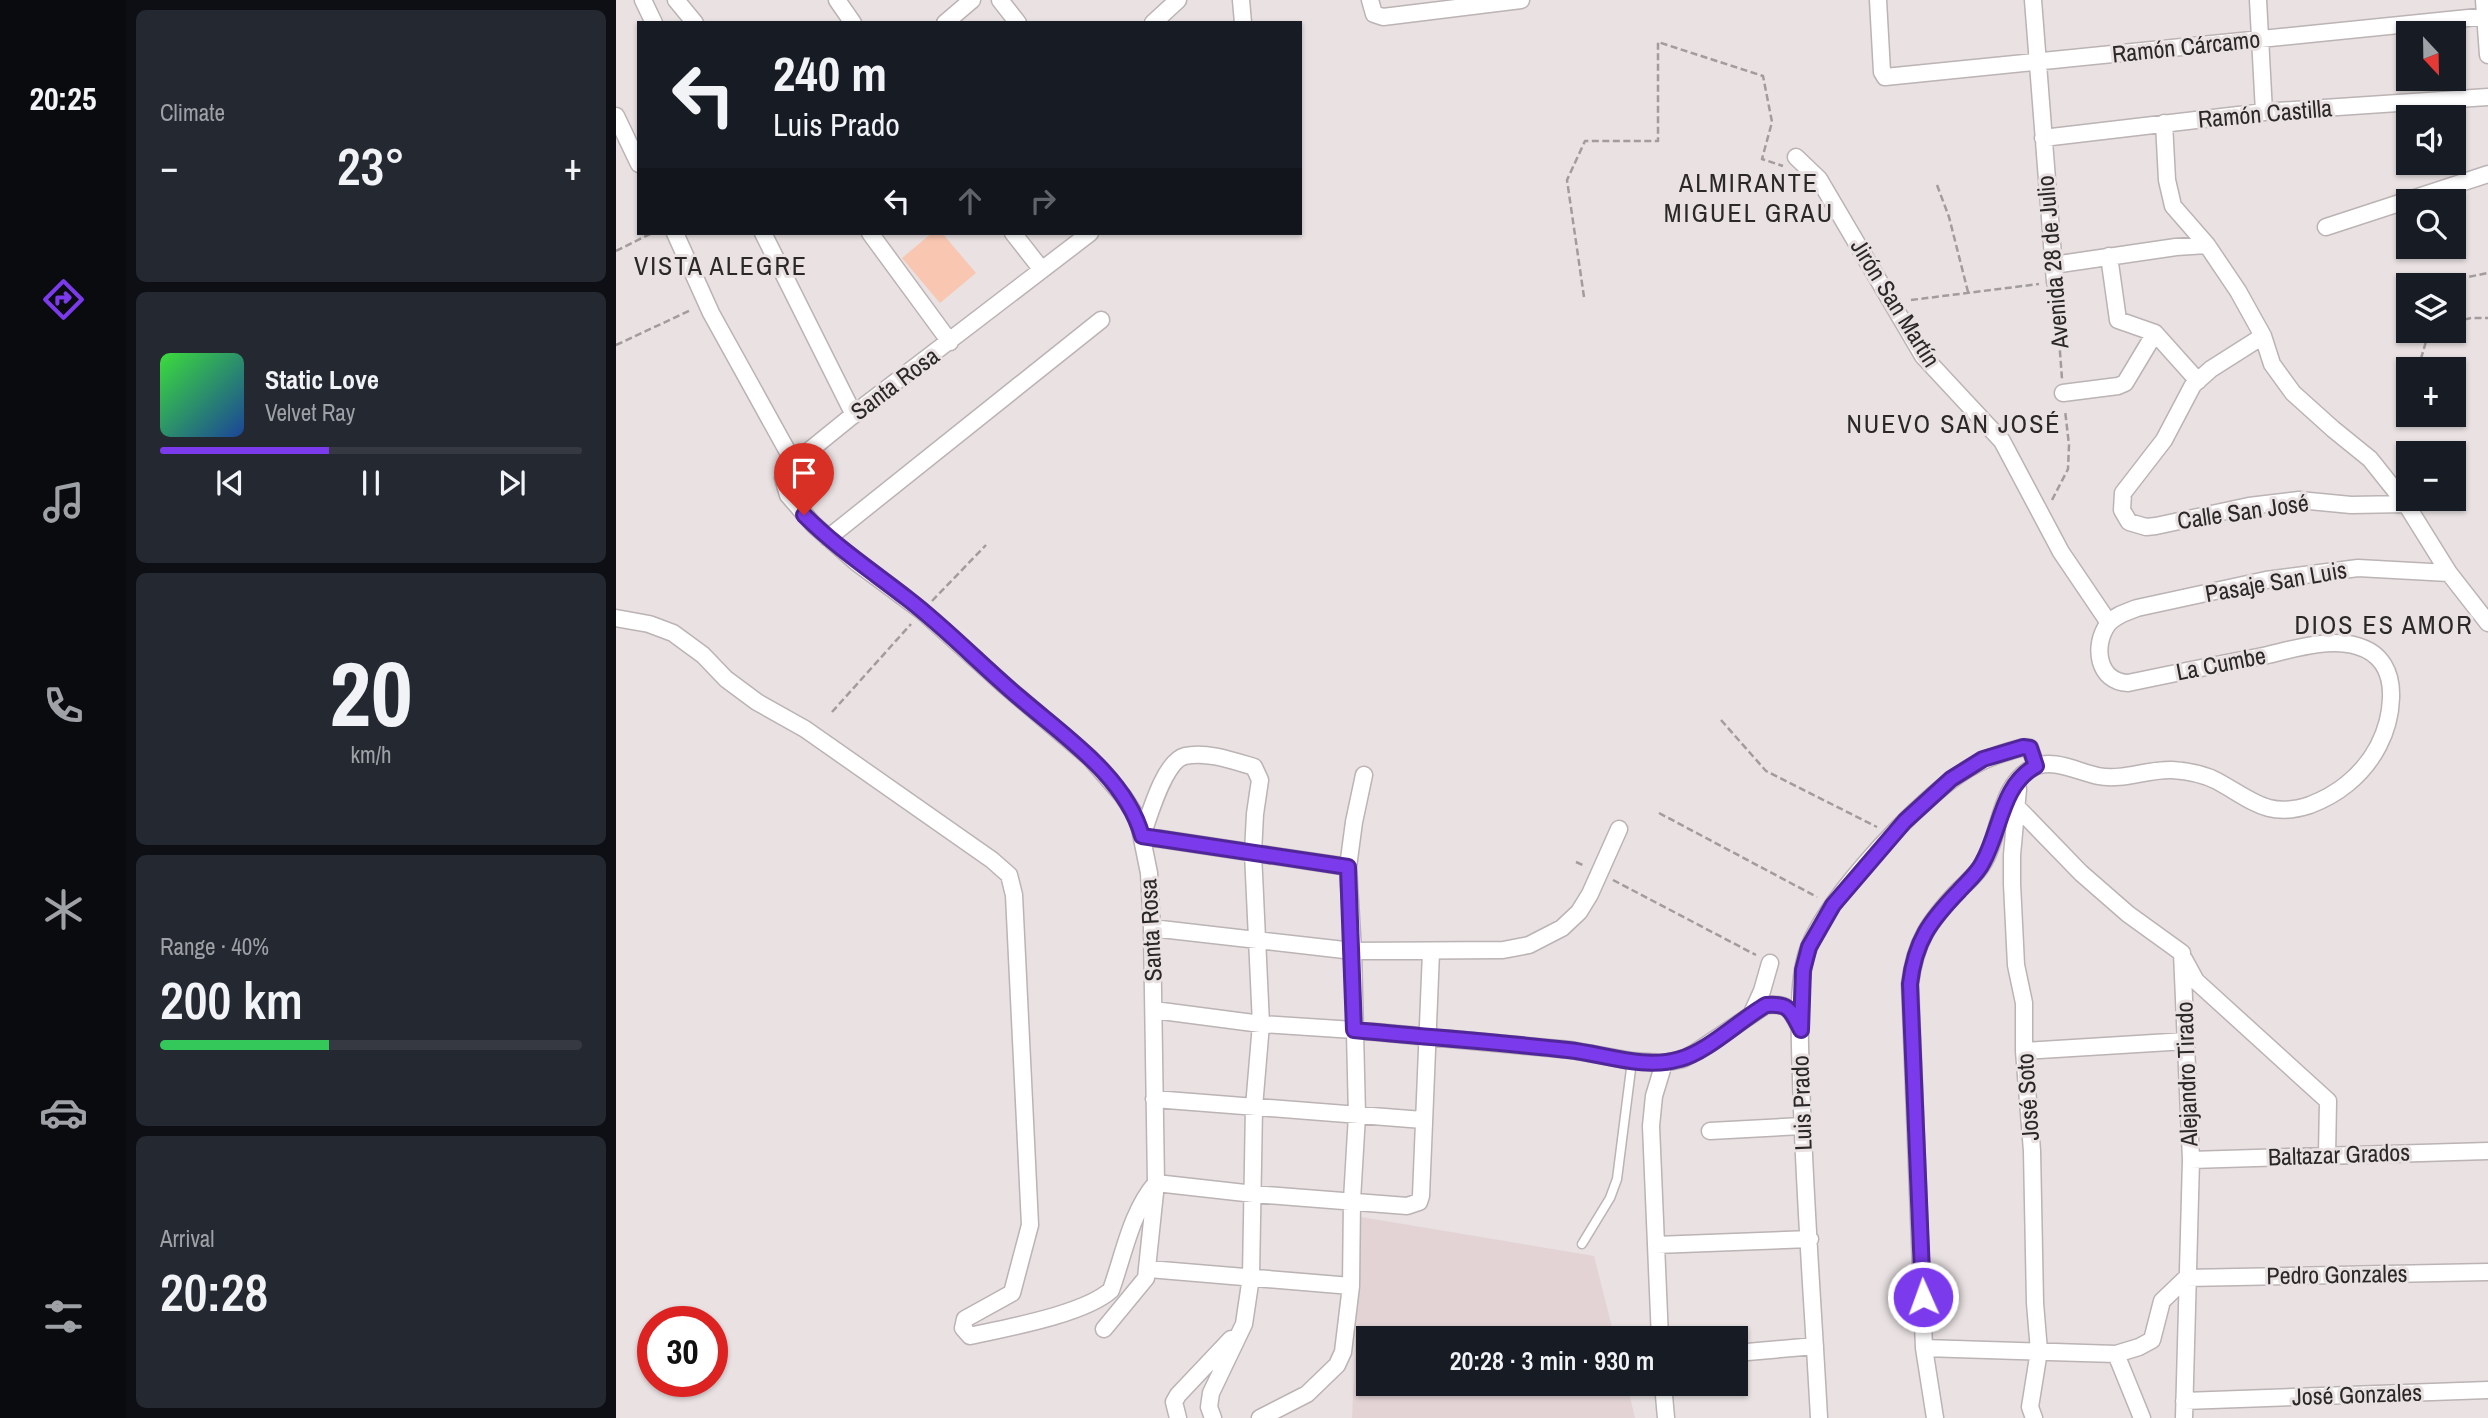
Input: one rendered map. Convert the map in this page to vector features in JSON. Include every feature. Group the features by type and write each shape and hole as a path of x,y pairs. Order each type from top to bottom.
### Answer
{"street":[{"path":"643,0 653,21"},
{"path":"676,0 693,21"},
{"path":"837,0 852,21"},
{"path":"947,21 972,0"},
{"path":"1000,0 1016,21"},
{"path":"1155,21 1178,0"},
{"path":"1241,0 1242,21"},
{"path":"1372,7 1383,17 1521,0"},
{"name":"Ramón Cárcamo","path":"1878,0 1882,72 1885,77 2260,39 2486,11"},
{"name":"Avenida 28 de Julio","path":"2034,0 2054,282"},
{"path":"2258,0 2264,112"},
{"path":"2486,11 2488,55"},
{"name":"Ramón Castilla","path":"2043,138 2264,112 2488,97"},
{"path":"616,116 637,160"},
{"path":"2164,124 2167,180 2173,206 2207,244 2238,291 2263,336 2272,364 2293,393 2370,459 2396,492"},
{"name":"Jirón San Martín","path":"1790,162 1819,179 1923,356 2002,441 2061,552 2109,623"},
{"path":"2326,226 2488,174"},
{"path":"676,235 706,302 794,463"},
{"path":"764,235 854,415"},
{"path":"877,235 950,342"},
{"path":"1015,235 1042,270"},
{"name":"Santa Rosa","path":"1087,235 854,415 794,463 783,478 788,495 828,538 922,611 1090,758 1138,819 1149,873 1152,928 1156,1183 1149,1269 1144,1282 1104,1329"},
{"path":"2053,265 2207,244"},
{"path":"2109,256 2118,320 2155,333 2198,381 2211,369 2263,336"},
{"path":"828,538 1101,320"},
{"path":"2063,394 2125,383 2155,333"},
{"name":"Calle San José","path":"2198,381 2164,440 2123,493 2123,510 2126,517 2136,525 2146,527 2249,506 2299,500 2351,505 2396,504"},
{"path":"2410,511 2449,573 2488,623"},
{"name":"Pasaje San Luis","path":"2109,623 2119,614 2137,608 2266,580 2358,568 2449,573"},
{"path":"616,618 649,624 673,633 757,702 805,729 992,860 1009,875 1014,895 1030,1226 1012,1293 965,1319 964,1328 970,1336 1032,1322 1100,1300 1111,1290 1138,1209 1145,1195 1156,1183 1407,1206 1419,1202 1422,1196 1431,952"},
{"name":"La Cumbe","path":"2036,766 2060,765 2097,776 2115,778 2171,770 2193,774 2215,780 2256,804 2280,811 2317,802 2345,786 2366,766 2382,741 2391,707 2390,680 2381,660 2359,646 2323,644 2128,683 2109,678 2101,662 2100,642 2109,623"},
{"name":"Luis Prado","path":"1819,1418 1802,1126 1803,970 1809,947 1833,905 1918,808 1951,779 1983,759 2027,747 2036,766"},
{"path":"1213,1418 1209,1407 1211,1393 1244,1324 1251,1276 1254,1107 1261,1024 1253,853 1260,780 1254,767 1208,756 1183,756 1174,762 1166,775 1142,836 1253,853 1348,867"},
{"path":"1935,1418 1924,1348 1910,984 1913,962 1922,936 1933,919 1982,865 2004,806 2020,776 2036,766"},
{"path":"1260,1418 1307,1394 1337,1366 1343,1352 1352,1286 1352,1200 1357,1115 1348,867 1353,822 1364,775"},
{"name":"José Soto","path":"2020,776 2015,806 2012,884 2016,965 2024,1003 2024,1051 2032,1151 2035,1303 2039,1351 2031,1408 2034,1418"},
{"path":"2015,806 2081,873 2127,914 2182,953 2196,981 2328,1101 2328,1156"},
{"path":"1152,928 1353,951 1503,950 1529,945 1562,928 1579,912 1619,829"},
{"name":"Alejandro Tirado","path":"2182,953 2191,1160 2184,1418"},
{"path":"1752,1013 1762,991 1770,962"},
{"path":"1154,1010 1261,1024 1571,1050 1632,1061 1664,1063 1683,1059 1696,1052 1766,1005 1779,1004 1791,1009 1801,1030"},
{"path":"2024,1051 2186,1041"},
{"path":"1659,1326 1651,1126 1654,1096 1664,1063"},
{"path":"1154,1099 1423,1120"},
{"path":"1710,1131 1802,1126"},
{"name":"Baltazar Grados","path":"2191,1160 2488,1151"},
{"path":"1656,1245 1810,1239"},
{"path":"1149,1269 1352,1286"},
{"name":"Pedro Gonzales","path":"2186,1278 2488,1272"},
{"path":"1924,1348 2116,1354 2152,1340 2162,1301 2186,1278"},
{"path":"1178,1418 1174,1402 1178,1395 1244,1324"},
{"path":"1748,1352 1815,1346"},
{"path":"2116,1354 2142,1418"},
{"name":"José Gonzales","path":"2184,1401 2488,1390"},
{"path":"1664,1396 1666,1418"}],"lane":[{"path":"1582,1244 1618,1180 1632,1061"}],"path":[{"path":"1584,297 1567,180 1585,141 1658,141 1658,42 1763,76 1772,122 1762,159 1790,162"},
{"path":"1937,185 1949,217 1968,292"},
{"path":"616,251 648,235"},
{"path":"2466,277 2488,273"},
{"path":"1893,303 2054,282"},
{"name":"Avenida 28 de Julio","path":"2043,517 2068,469 2069,445 2054,282"},
{"path":"616,345 706,302"},
{"path":"2466,319 2488,318"},
{"path":"832,712 922,611 986,545"},
{"path":"1721,720 1766,771 1893,835"},
{"path":"1660,813 1833,905"},
{"path":"1576,862 1770,962"}],"shaded area":[{"path":"930,235 944,235 976,273 940,303 902,258"},
{"path":"1361,1217 1594,1256 1612,1326 1356,1326"},
{"path":"1356,1329 1356,1396 1630,1396 1635,1418 1352,1418"}],"district":[{"name":"ALMIRANTE MIGUEL GRAU","path":"1749,198"},
{"name":"VISTA ALEGRE","path":"721,266"},
{"name":"NUEVO SAN JOSÉ","path":"1954,424"},
{"name":"DIOS ES AMOR","path":"2384,625"}],"route":[{"path":"804,515 856,562 922,611 1090,758 1130,806 1138,819 1142,836 1348,867 1354,1030 1571,1050 1632,1061 1664,1063 1683,1059 1696,1052 1766,1005 1779,1004 1791,1009 1801,1030 1803,970 1809,947 1833,905 1861,870 1905,821 1951,779 1983,759 2023,747 2030,748 2036,766 2020,776 2011,792 1982,865 1933,919 1922,936 1913,962 1910,984 1923,1297"}]}
